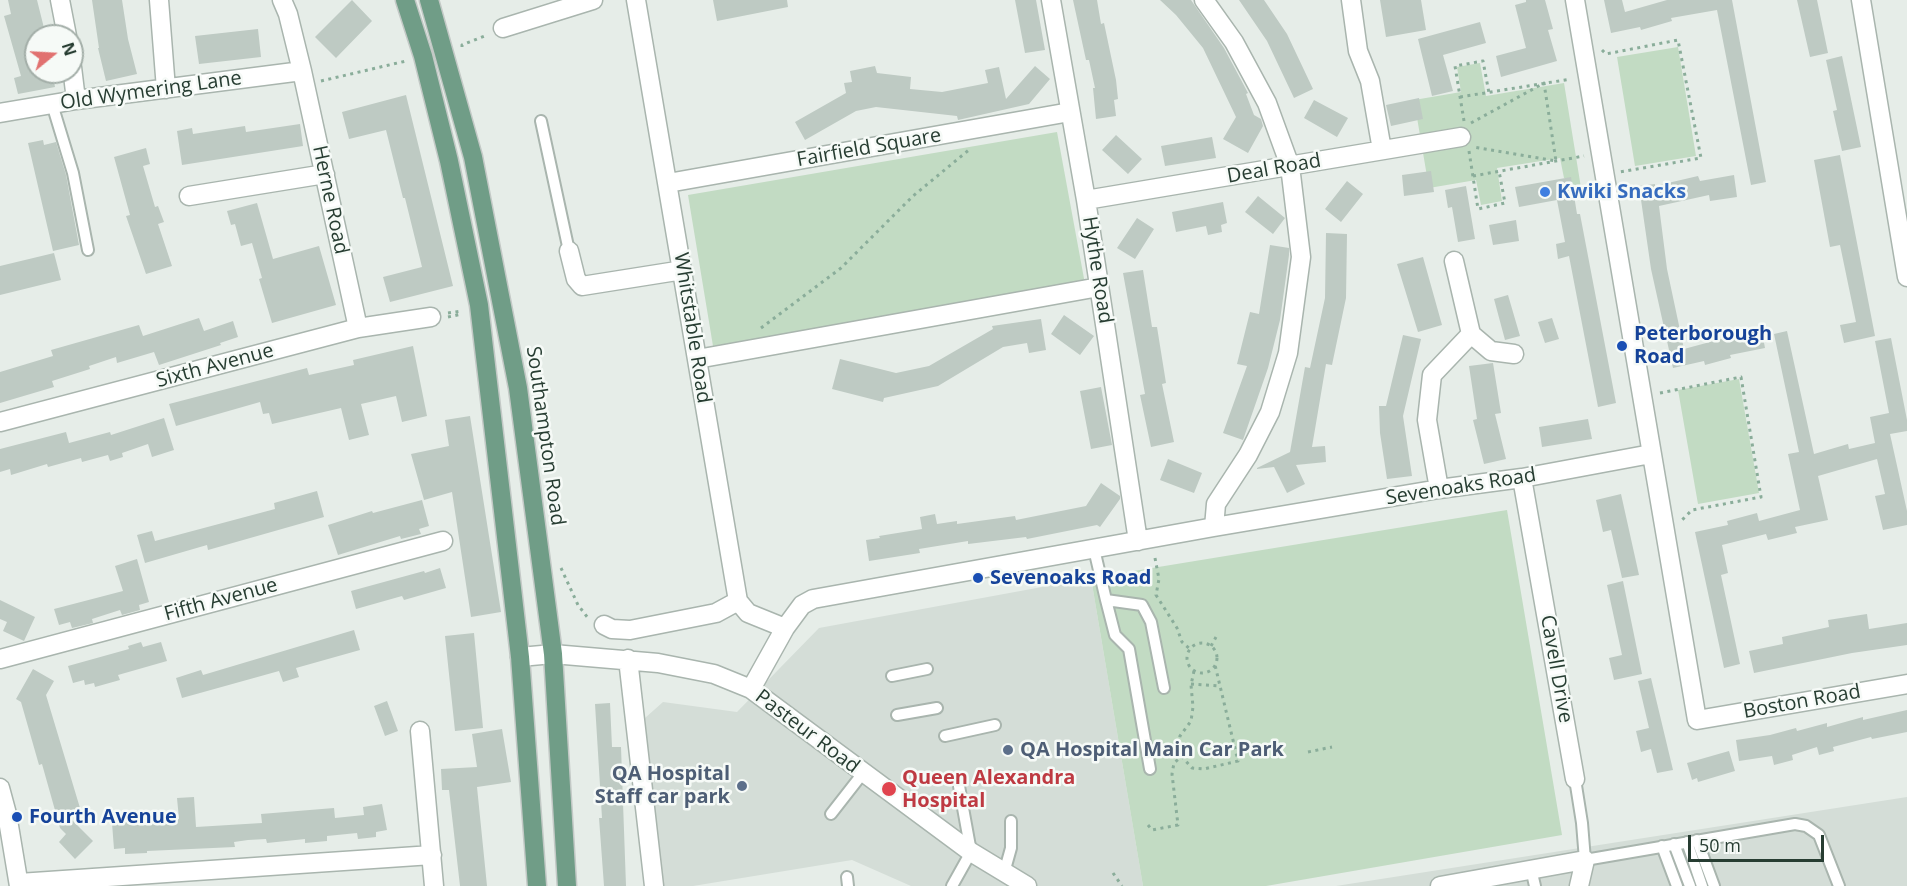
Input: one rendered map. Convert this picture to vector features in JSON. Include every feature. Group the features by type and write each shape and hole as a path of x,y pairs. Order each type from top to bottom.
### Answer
{"main road":[{"path":"405,0 423,56 449,161 479,305 520,657 537,886"},
{"name":"Southampton Road","path":"429,0 473,158 518,388 553,654 567,886"}],"street":[{"path":"60,0 65,24"},
{"path":"159,0 166,89"},
{"name":"Herne Road","path":"282,0 288,14 326,174 358,328"},
{"path":"503,28 593,0"},
{"name":"Whitstable Road","path":"636,0 738,601"},
{"name":"Hythe Road","path":"1051,0 1086,200 1138,541"},
{"path":"1204,0 1234,42 1267,103 1290,166 1301,256 1288,353 1270,412 1248,455 1215,504 1214,526"},
{"path":"1351,0 1358,51 1370,81 1382,150"},
{"path":"1575,0 1650,454"},
{"path":"1861,0 1907,277"},
{"name":"Old Wymering Lane","path":"0,113 76,100 166,89 303,78"},
{"path":"74,84 76,100"},
{"name":"Fairfield Square","path":"668,183 1070,112"},
{"name":"Deal Road","path":"1086,200 1465,137"},
{"path":"189,196 326,174"},
{"path":"569,251 576,279 582,286 682,270"},
{"path":"1454,261 1471,334 1491,351 1514,354"},
{"path":"698,359 1099,288"},
{"name":"Sixth Avenue","path":"0,422 358,328 431,317"},
{"path":"1439,489 1427,420 1432,375 1471,334"},
{"name":"Sevenoaks Road","path":"751,689 785,628 802,605 813,599 1214,526 1439,489 1522,478 1650,454"},
{"name":"Boston Road","path":"1650,454 1697,720 1907,684"},
{"name":"Cavell Drive","path":"1522,478 1575,779"},
{"name":"Fifth Avenue","path":"0,659 443,541"},
{"path":"597,622 612,629 630,630 716,613 738,601 748,613 785,628"},
{"name":"Pasteur Road","path":"520,657 553,654 627,659 714,674 751,689 971,852 1027,886"},
{"path":"627,659 654,886"},
{"path":"420,731 434,886"},
{"path":"0,788 8,814 19,885 432,855"},
{"path":"1440,886 1533,878 1586,860"},
{"path":"1579,886 1586,860"}],"lane":[{"path":"52,104 73,173 88,250"},
{"path":"541,122 569,251"},
{"path":"1094,549 1116,635 1129,649 1150,769"},
{"path":"1106,600 1142,605 1151,622 1164,688"},
{"path":"892,676 927,669"},
{"path":"897,715 938,708"},
{"path":"945,736 995,725"},
{"path":"831,814 863,773"},
{"name":"Cavell Drive","path":"1575,779 1586,860"},
{"path":"952,886 971,852 959,786"},
{"path":"1004,873 1011,849 1011,821"},
{"path":"1586,860 1795,824 1806,826 1819,835 1839,886"},
{"path":"1692,841 1702,886"},
{"path":"1692,841 1714,886"},
{"path":"1674,844 1690,886"},
{"path":"1662,846 1677,886"}],"path":[{"path":"462,45 503,28"},
{"path":"1597,46 1606,54 1678,40 1701,158 1620,172"},
{"path":"303,78 413,60"},
{"path":"1460,98 1587,76"},
{"path":"1465,137 1544,83"},
{"path":"1544,83 1556,161"},
{"path":"1465,137 1556,161"},
{"path":"753,334 841,268 913,196 973,147"},
{"path":"1473,176 1600,153"},
{"path":"1659,393 1741,376 1761,497 1692,510 1680,522"},
{"path":"1155,558 1159,579 1156,595 1177,628 1182,642 1190,649"},
{"path":"560,565 578,605 597,622"},
{"path":"1211,646 1216,637"},
{"path":"1194,671 1191,684 1191,721 1180,736 1178,747 1192,768 1204,770 1238,760 1215,665 1216,652 1211,646 1198,644 1190,649 1187,661 1194,671 1206,673 1215,665"},
{"path":"1191,684 1220,686"},
{"path":"1155,752 1178,747"},
{"path":"1308,752 1332,747"},
{"path":"1148,825 1152,830 1178,825 1172,774 1174,763 1182,756"},
{"path":"1113,873 1122,886"}],"shaded area":[{"name":"Queen Alexandra Hospital","path":"1091,578 1143,886 911,886 852,860 693,886 662,886 645,718 663,702 737,712 819,628"},
{"path":"1907,797 1907,886 1336,886"}],"green space":[{"path":"1678,47 1696,156 1635,166 1617,57"},
{"path":"1480,63 1486,96 1564,83 1582,194 1572,196 1569,178 1564,178 1560,158 1497,168 1502,201 1481,205 1476,180 1429,188 1414,100 1461,92 1457,67"},
{"path":"1057,132 1085,284 713,346 688,195"},
{"path":"1739,379 1759,493 1698,504 1678,390"},
{"path":"1507,510 1562,835 1266,886 1143,886 1091,578"}],"building":[{"path":"8,0 37,0 43,24 24,24 24,84 54,84 55,87 18,94 14,78 21,76 4,16 11,14"},
{"path":"92,0 122,0 128,39 137,74 106,81 98,48"},
{"path":"352,0 372,21 336,58 315,37"},
{"path":"713,0 787,0 788,7 717,21"},
{"path":"1015,0 1036,0 1045,50 1025,53"},
{"path":"1073,0 1097,0 1116,80 1118,99 1114,100 1116,116 1096,119 1093,88 1095,88 1089,60 1086,60"},
{"path":"1160,0 1191,0 1224,48 1248,93 1246,94 1254,115 1261,119 1263,126 1248,153 1223,139 1236,117 1203,48 1176,15"},
{"path":"1239,0 1264,0 1287,34 1313,89 1294,98 1267,41"},
{"path":"1380,0 1421,0 1426,30 1386,37"},
{"path":"1526,0 1545,0 1553,29 1548,30 1557,61 1501,77 1496,56 1526,48 1515,5 1526,2"},
{"path":"1604,0 1622,0 1625,12 1667,0 1732,0 1766,182 1751,185 1717,10 1671,18 1672,21 1641,30 1640,27 1611,33"},
{"path":"1797,0 1817,0 1828,53 1810,57"},
{"path":"1480,22 1486,43 1443,55 1453,91 1432,96 1418,39"},
{"path":"258,29 261,57 199,64 195,36"},
{"path":"1842,56 1861,147 1842,151 1833,111 1837,110 1826,60"},
{"path":"875,66 877,73 911,77 910,89 942,92 988,83 985,70 999,67 1006,99 1035,66 1050,79 1029,104 958,120 957,116 876,107 856,111 805,140 795,122 846,93 844,83 852,82 850,71"},
{"path":"406,95 453,286 390,302 383,277 422,267 405,198 403,198 386,130 349,139 342,112"},
{"path":"1419,98 1423,119 1391,126 1386,105"},
{"path":"1314,100 1348,118 1337,137 1304,118"},
{"path":"300,124 303,146 182,165 177,131 192,128 193,134 245,126 246,132"},
{"path":"1116,135 1142,159 1128,174 1102,150"},
{"path":"1212,137 1216,158 1165,166 1161,146"},
{"path":"43,140 44,145 56,142 66,175 79,245 53,251 28,143"},
{"path":"146,148 150,164 143,166 155,207 158,206 164,222 158,224 172,266 146,274 126,216 130,215 114,157"},
{"path":"1840,155 1875,336 1844,343 1840,325 1856,322 1840,245 1830,247 1814,160"},
{"path":"1431,171 1434,192 1404,196 1402,175"},
{"path":"1734,175 1737,197 1710,201 1709,195 1659,206 1667,269 1684,349 1732,336 1731,333 1761,327 1765,348 1730,355 1731,358 1705,365 1704,361 1673,368 1651,269 1639,186 1655,184 1655,186 1698,176 1700,181"},
{"path":"1571,177 1616,403 1598,407 1569,256 1558,259 1556,244 1565,242 1557,200 1519,207 1515,187"},
{"path":"1347,181 1363,194 1341,222 1325,209"},
{"path":"1466,186 1475,239 1458,242 1452,207 1448,208 1445,190"},
{"path":"1258,196 1285,218 1273,234 1245,212"},
{"path":"1223,202 1227,223 1221,225 1222,232 1208,235 1206,226 1176,232 1172,212"},
{"path":"257,203 273,259 319,246 336,305 272,323 259,279 262,278 252,243 241,246 235,224 231,225 227,211"},
{"path":"1137,218 1154,229 1135,259 1117,248"},
{"path":"1516,220 1519,241 1493,245 1489,225"},
{"path":"1326,233 1347,234 1346,298 1332,365 1326,364 1312,447 1325,446 1326,462 1296,465 1305,484 1287,493 1274,467 1257,468 1290,452 1305,367 1310,368 1325,298"},
{"path":"1270,245 1289,248 1280,320 1268,368 1243,440 1223,433 1247,366 1237,364 1250,312 1259,314"},
{"path":"54,253 61,280 0,295 0,266"},
{"path":"1423,257 1442,325 1418,332 1397,264"},
{"path":"1143,270 1152,327 1157,327 1166,383 1162,384 1174,442 1151,447 1140,395 1145,394 1123,273"},
{"path":"1508,295 1520,336 1505,340 1494,299"},
{"path":"1064,315 1094,336 1080,355 1051,334"},
{"path":"199,318 204,331 233,321 238,337 220,343 221,345 159,365 154,352 117,363 116,357 89,366 90,369 52,381 54,387 0,403 0,372 53,356 51,350 139,325 143,336"},
{"path":"1552,318 1559,339 1545,343 1538,322"},
{"path":"1041,319 1046,350 1029,353 1027,343 1003,347 938,386 884,398 883,402 832,389 840,359 896,373 929,366 993,329 992,326"},
{"path":"1787,331 1814,454 1848,444 1849,449 1875,443 1870,417 1889,413 1875,341 1891,338 1907,420 1907,431 1890,434 1907,511 1907,525 1883,530 1875,496 1885,494 1877,459 1818,476 1828,520 1795,527 1797,533 1768,540 1766,534 1722,545 1728,573 1721,575 1740,664 1724,668 1695,532 1728,525 1727,521 1757,513 1759,521 1800,510 1788,454 1799,452 1774,334"},
{"path":"1403,335 1421,339 1403,416 1412,476 1387,479 1380,433 1379,406 1386,406"},
{"path":"413,346 427,416 402,422 396,396 361,404 369,435 349,440 341,408 272,424 269,413 263,414 260,402 176,426 169,404 307,368 309,375 354,365 353,360"},
{"path":"1493,363 1501,413 1495,414 1506,459 1484,464 1473,420 1477,419 1469,366"},
{"path":"1101,387 1112,445 1091,449 1080,391"},
{"path":"470,416 501,612 471,617 452,492 424,500 411,454 449,446 445,420"},
{"path":"164,418 174,450 152,457 148,444 122,453 123,457 110,461 108,455 82,462 81,458 48,467 47,464 11,475 10,469 0,472 0,449 66,432 69,443 110,432 111,435"},
{"path":"1588,419 1592,439 1542,447 1539,427"},
{"path":"1168,459 1202,473 1194,493 1160,480"},
{"path":"1101,483 1120,496 1120,499 1100,527 1097,525 1027,539 1026,537 968,544 968,541 919,549 920,553 869,561 866,540 922,529 920,517 935,514 937,524 957,521 957,524 1015,516 1016,520 1086,506"},
{"path":"317,491 324,517 208,550 207,545 145,563 137,535 152,531 155,541 275,509 274,503"},
{"path":"1621,494 1639,575 1622,578 1611,530 1603,532 1596,500"},
{"path":"422,500 429,526 419,529 421,534 401,539 400,536 338,555 328,525 372,511 373,513"},
{"path":"137,559 149,602 139,605 140,610 122,615 120,610 92,619 93,623 72,628 70,622 59,625 54,609 123,591 115,566"},
{"path":"440,568 446,588 404,600 402,596 356,609 351,591"},
{"path":"1623,581 1642,674 1614,680 1609,658 1622,655 1607,585"},
{"path":"0,600 35,617 24,641 3,631 7,622 0,619"},
{"path":"1867,614 1869,629 1907,623 1907,645 1852,653 1754,673 1749,651 1783,644 1782,637 1829,627 1828,620"},
{"path":"354,630 360,650 296,668 299,677 283,682 279,671 182,698 176,678 201,670 203,675"},
{"path":"474,633 483,728 455,731 445,636"},
{"path":"141,642 143,647 161,642 167,661 118,675 120,680 95,687 94,683 85,685 84,680 73,683 68,666 129,649 128,646"},
{"path":"33,669 54,681 46,695 80,808 64,812 93,841 75,859 59,842 66,834 60,828 21,702 16,699"},
{"path":"1651,678 1673,770 1657,773 1651,749 1641,752 1636,731 1649,728 1638,681"},
{"path":"387,701 398,731 385,736 374,706"},
{"path":"610,703 612,747 621,747 626,886 604,886 595,704"},
{"path":"1907,710 1907,732 1872,739 1871,737 1833,747 1834,751 1819,755 1817,747 1792,755 1793,760 1774,765 1772,756 1739,761 1736,740 1796,728 1797,731 1827,723 1827,727 1863,717 1863,720"},
{"path":"502,729 511,782 477,787 487,886 460,886 449,790 442,790 441,769 477,767 472,734"},
{"path":"1729,751 1735,771 1698,782 1697,778 1692,780 1687,763"},
{"path":"194,797 196,827 262,823 261,814 334,808 335,818 364,815 363,807 382,804 387,830 376,832 376,837 358,839 357,833 327,836 327,841 305,843 305,839 267,843 266,839 248,840 234,842 235,847 125,854 125,848 114,849 112,823 179,819 177,798"}],"place":[{"name":"Kwiki Snacks","path":"1545,192"},
{"name":"Peterborough Road","path":"1622,346"},
{"name":"Sevenoaks Road","path":"978,578"},
{"name":"QA Hospital Main Car Park","path":"1008,750"},
{"name":"QA Hospital Staff car park","path":"742,786"},
{"name":"Queen Alexandra Hospital","path":"889,789"},
{"name":"Fourth Avenue","path":"17,817"}]}
